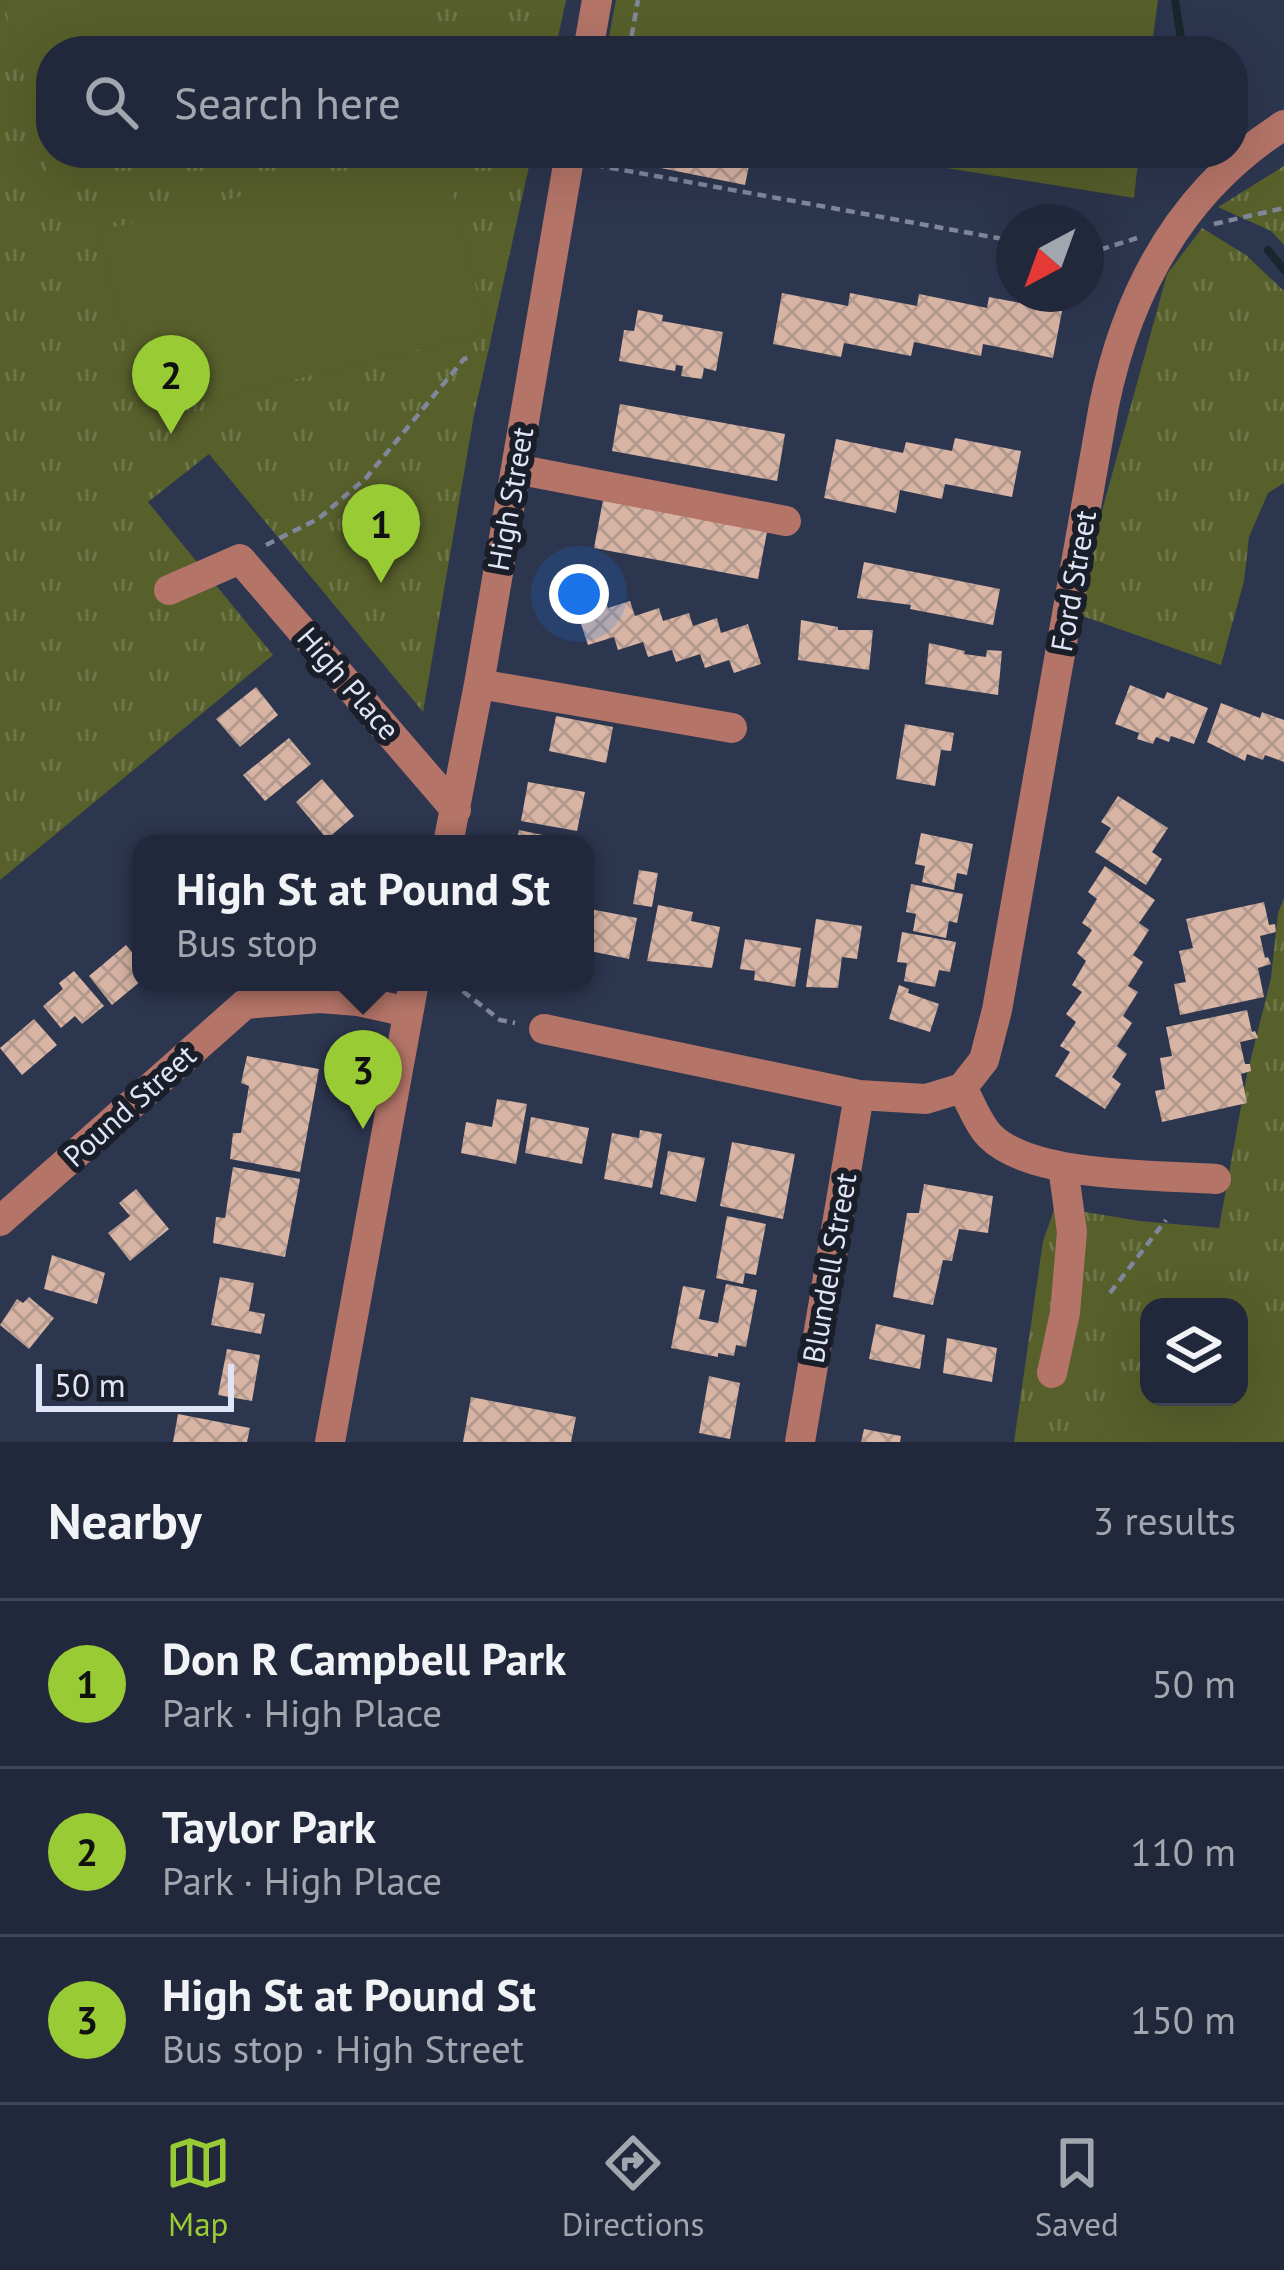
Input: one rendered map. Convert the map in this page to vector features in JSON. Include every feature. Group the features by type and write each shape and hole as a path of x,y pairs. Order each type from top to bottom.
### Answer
{"street":[{"path":"591,36 597,0"},
{"name":"Ford Street","path":"1248,152 1284,125"},
{"name":"High Street","path":"450,835 568,168"},
{"name":"Ford Street","path":"962,1088 983,1060 998,1010 1104,405 1124,326 1150,267 1226,168"},
{"path":"516,470 786,521"},
{"path":"169,590 240,559"},
{"name":"High Place","path":"240,559 456,810"},
{"path":"479,684 732,728"},
{"path":"330,1442 411,997"},
{"name":"Pound Street","path":"0,1222 245,1004 411,997"},
{"path":"544,1029 859,1095 926,1099 962,1088 989,1135 1013,1152 1063,1167 1216,1179"},
{"name":"Blundell Street","path":"800,1442 859,1095"},
{"path":"1052,1373 1065,1313 1072,1232 1063,1167"}],"path":[{"path":"632,36 638,0"},
{"path":"619,168 996,238"},
{"path":"240,559 318,519 366,478 464,359 471,357"},
{"path":"463,991 500,1020 544,1029"},
{"path":"1110,1293 1166,1220"}],"green space":[{"path":"0,0 566,0 558,36 36,36 36,168 529,168 474,415 423,712 209,454 148,502 273,655 0,880"},
{"path":"3,0 422,0 432,36 36,36 36,120"},
{"path":"616,0 1158,0 1153,36 609,36"},
{"path":"1284,166 1284,245 1271,231 1218,207"},
{"path":"49,168 77,168 51,175"},
{"path":"359,168 447,168 487,333 142,416 98,231"},
{"path":"947,168 1137,168 1134,198"},
{"path":"1202,228 1246,255 1284,291 1284,483 1268,493 1249,537 1244,581 1221,665 1074,613 1167,274"},
{"path":"1284,898 1284,1442 1014,1442 1043,1241 1055,1207 1219,1228 1247,1074 1271,978"},
{"path":"1248,1313 1284,1336 1284,1442 1094,1442 1140,1388 1140,1406 1248,1406"}],"building":[{"path":"661,168 749,168 745,185"},
{"path":"782,293 848,306 850,293 917,306 919,294 987,308 989,297 996,298 996,312 1062,312 1053,358 983,344 981,356 914,342 911,356 844,343 841,357 773,344"},
{"path":"638,310 663,315 662,321 723,332 716,371 704,368 702,379 681,376 683,366 676,365 675,371 619,361 624,330 634,331"},
{"path":"620,404 785,434 777,481 612,451"},
{"path":"955,438 1021,451 1012,497 945,484 942,499 900,490 896,513 824,498 836,439 903,453 906,442 952,451"},
{"path":"603,500 767,532 758,579 594,548"},
{"path":"864,562 1000,589 993,625 910,609 911,605 857,598"},
{"path":"603,594 608,608 630,601 635,616 659,608 663,621 689,613 693,626 717,618 721,633 748,624 761,664 734,673 729,660 705,668 700,654 676,662 672,650 648,657 643,642 618,650 614,637 588,645 574,603"},
{"path":"801,620 838,630 873,630 869,670 798,660"},
{"path":"929,643 986,657 987,650 1002,651 998,695 925,684"},
{"path":"1130,685 1164,699 1167,692 1208,708 1194,744 1171,736 1169,742 1156,737 1153,744 1115,724"},
{"path":"256,687 278,715 240,747 216,719"},
{"path":"1221,703 1260,718 1262,712 1284,720 1284,762 1247,754 1245,761 1207,742"},
{"path":"556,716 613,727 606,763 549,751"},
{"path":"905,724 954,733 951,751 941,750 935,786 896,779"},
{"path":"289,738 311,764 265,801 243,775"},
{"path":"322,779 354,816 332,835 324,835 296,802"},
{"path":"528,782 585,792 577,831 521,821"},
{"path":"1118,796 1168,828 1152,852 1162,859 1146,885 1095,852 1111,828 1101,822"},
{"path":"921,833 973,844 967,875 957,873 954,890 922,882 925,866 915,864"},
{"path":"1105,866 1155,900 1139,923 1149,930 1133,955 1143,962 1128,986 1138,992 1123,1016 1132,1023 1117,1046 1127,1054 1112,1077 1121,1084 1105,1109 1055,1076 1070,1052 1060,1046 1076,1022 1066,1014 1082,992 1072,985 1086,961 1077,953 1092,930 1082,923 1097,899 1088,892"},
{"path":"639,870 658,873 652,907 633,904"},
{"path":"911,884 963,894 957,923 949,921 946,938 913,931 916,914 906,912"},
{"path":"1264,902 1269,925 1275,924 1276,932 1260,936 1271,964 1258,968 1264,997 1180,1015 1174,984 1186,982 1179,951 1193,948 1186,919"},
{"path":"658,905 693,912 691,921 720,927 712,968 647,961"},
{"path":"594,910 637,918 629,959 594,952"},
{"path":"816,919 862,926 857,959 842,957 838,988 806,987"},
{"path":"902,932 956,942 950,972 939,970 935,987 904,981 907,963 897,962"},
{"path":"745,939 801,948 795,987 754,980 755,971 740,969"},
{"path":"126,945 132,952 132,988 112,1005 89,976"},
{"path":"74,971 104,1006 82,1024 75,1016 61,1028 43,1006 63,989 59,983"},
{"path":"899,985 939,1004 930,1032 889,1019"},
{"path":"1247,1010 1258,1038 1240,1042 1251,1071 1241,1074 1247,1103 1162,1122 1155,1091 1165,1089 1160,1058 1172,1056 1166,1027"},
{"path":"34,1019 57,1045 22,1075 0,1048"},
{"path":"247,1056 319,1069 300,1172 230,1159 233,1133 241,1133 249,1086 241,1083"},
{"path":"497,1099 527,1104 516,1164 461,1153 466,1122 492,1127"},
{"path":"531,1117 589,1128 582,1164 525,1153"},
{"path":"640,1130 662,1134 652,1188 604,1179 612,1133 639,1138"},
{"path":"732,1142 795,1154 783,1219 720,1206"},
{"path":"668,1151 705,1158 696,1202 660,1194"},
{"path":"233,1167 300,1179 285,1257 213,1243 216,1217 225,1218"},
{"path":"924,1184 993,1196 988,1233 959,1229 952,1261 943,1260 933,1305 893,1297 907,1213 919,1213"},
{"path":"136,1189 169,1229 130,1261 108,1233 130,1216 119,1203"},
{"path":"727,1216 766,1224 756,1275 745,1273 743,1284 716,1278"},
{"path":"52,1255 105,1273 97,1304 44,1289"},
{"path":"220,1277 254,1283 249,1311 265,1314 261,1334 211,1325"},
{"path":"726,1284 757,1290 746,1347 736,1345 734,1356 718,1353 718,1357 671,1348 683,1286 705,1290 699,1319 718,1323"},
{"path":"29,1297 54,1318 29,1349 0,1325 17,1299 23,1303"},
{"path":"876,1324 925,1335 920,1369 869,1359"},
{"path":"947,1338 997,1348 992,1382 943,1373"},
{"path":"227,1349 260,1355 252,1401 218,1395"},
{"path":"709,1376 740,1383 730,1439 699,1433"},
{"path":"471,1397 576,1417 571,1442 463,1442"},
{"path":"178,1414 250,1428 247,1442 173,1442"},
{"path":"864,1429 901,1436 900,1442 861,1442"}],"waterway":[{"path":"1175,0 1181,36"},
{"path":"1268,250 1284,270"}],"place":[{"name":"Taylor Park","path":"171,434"},
{"name":"Don R Campbell Park","path":"381,583"},
{"name":"High St at Pound St","path":"363,1129"}]}
